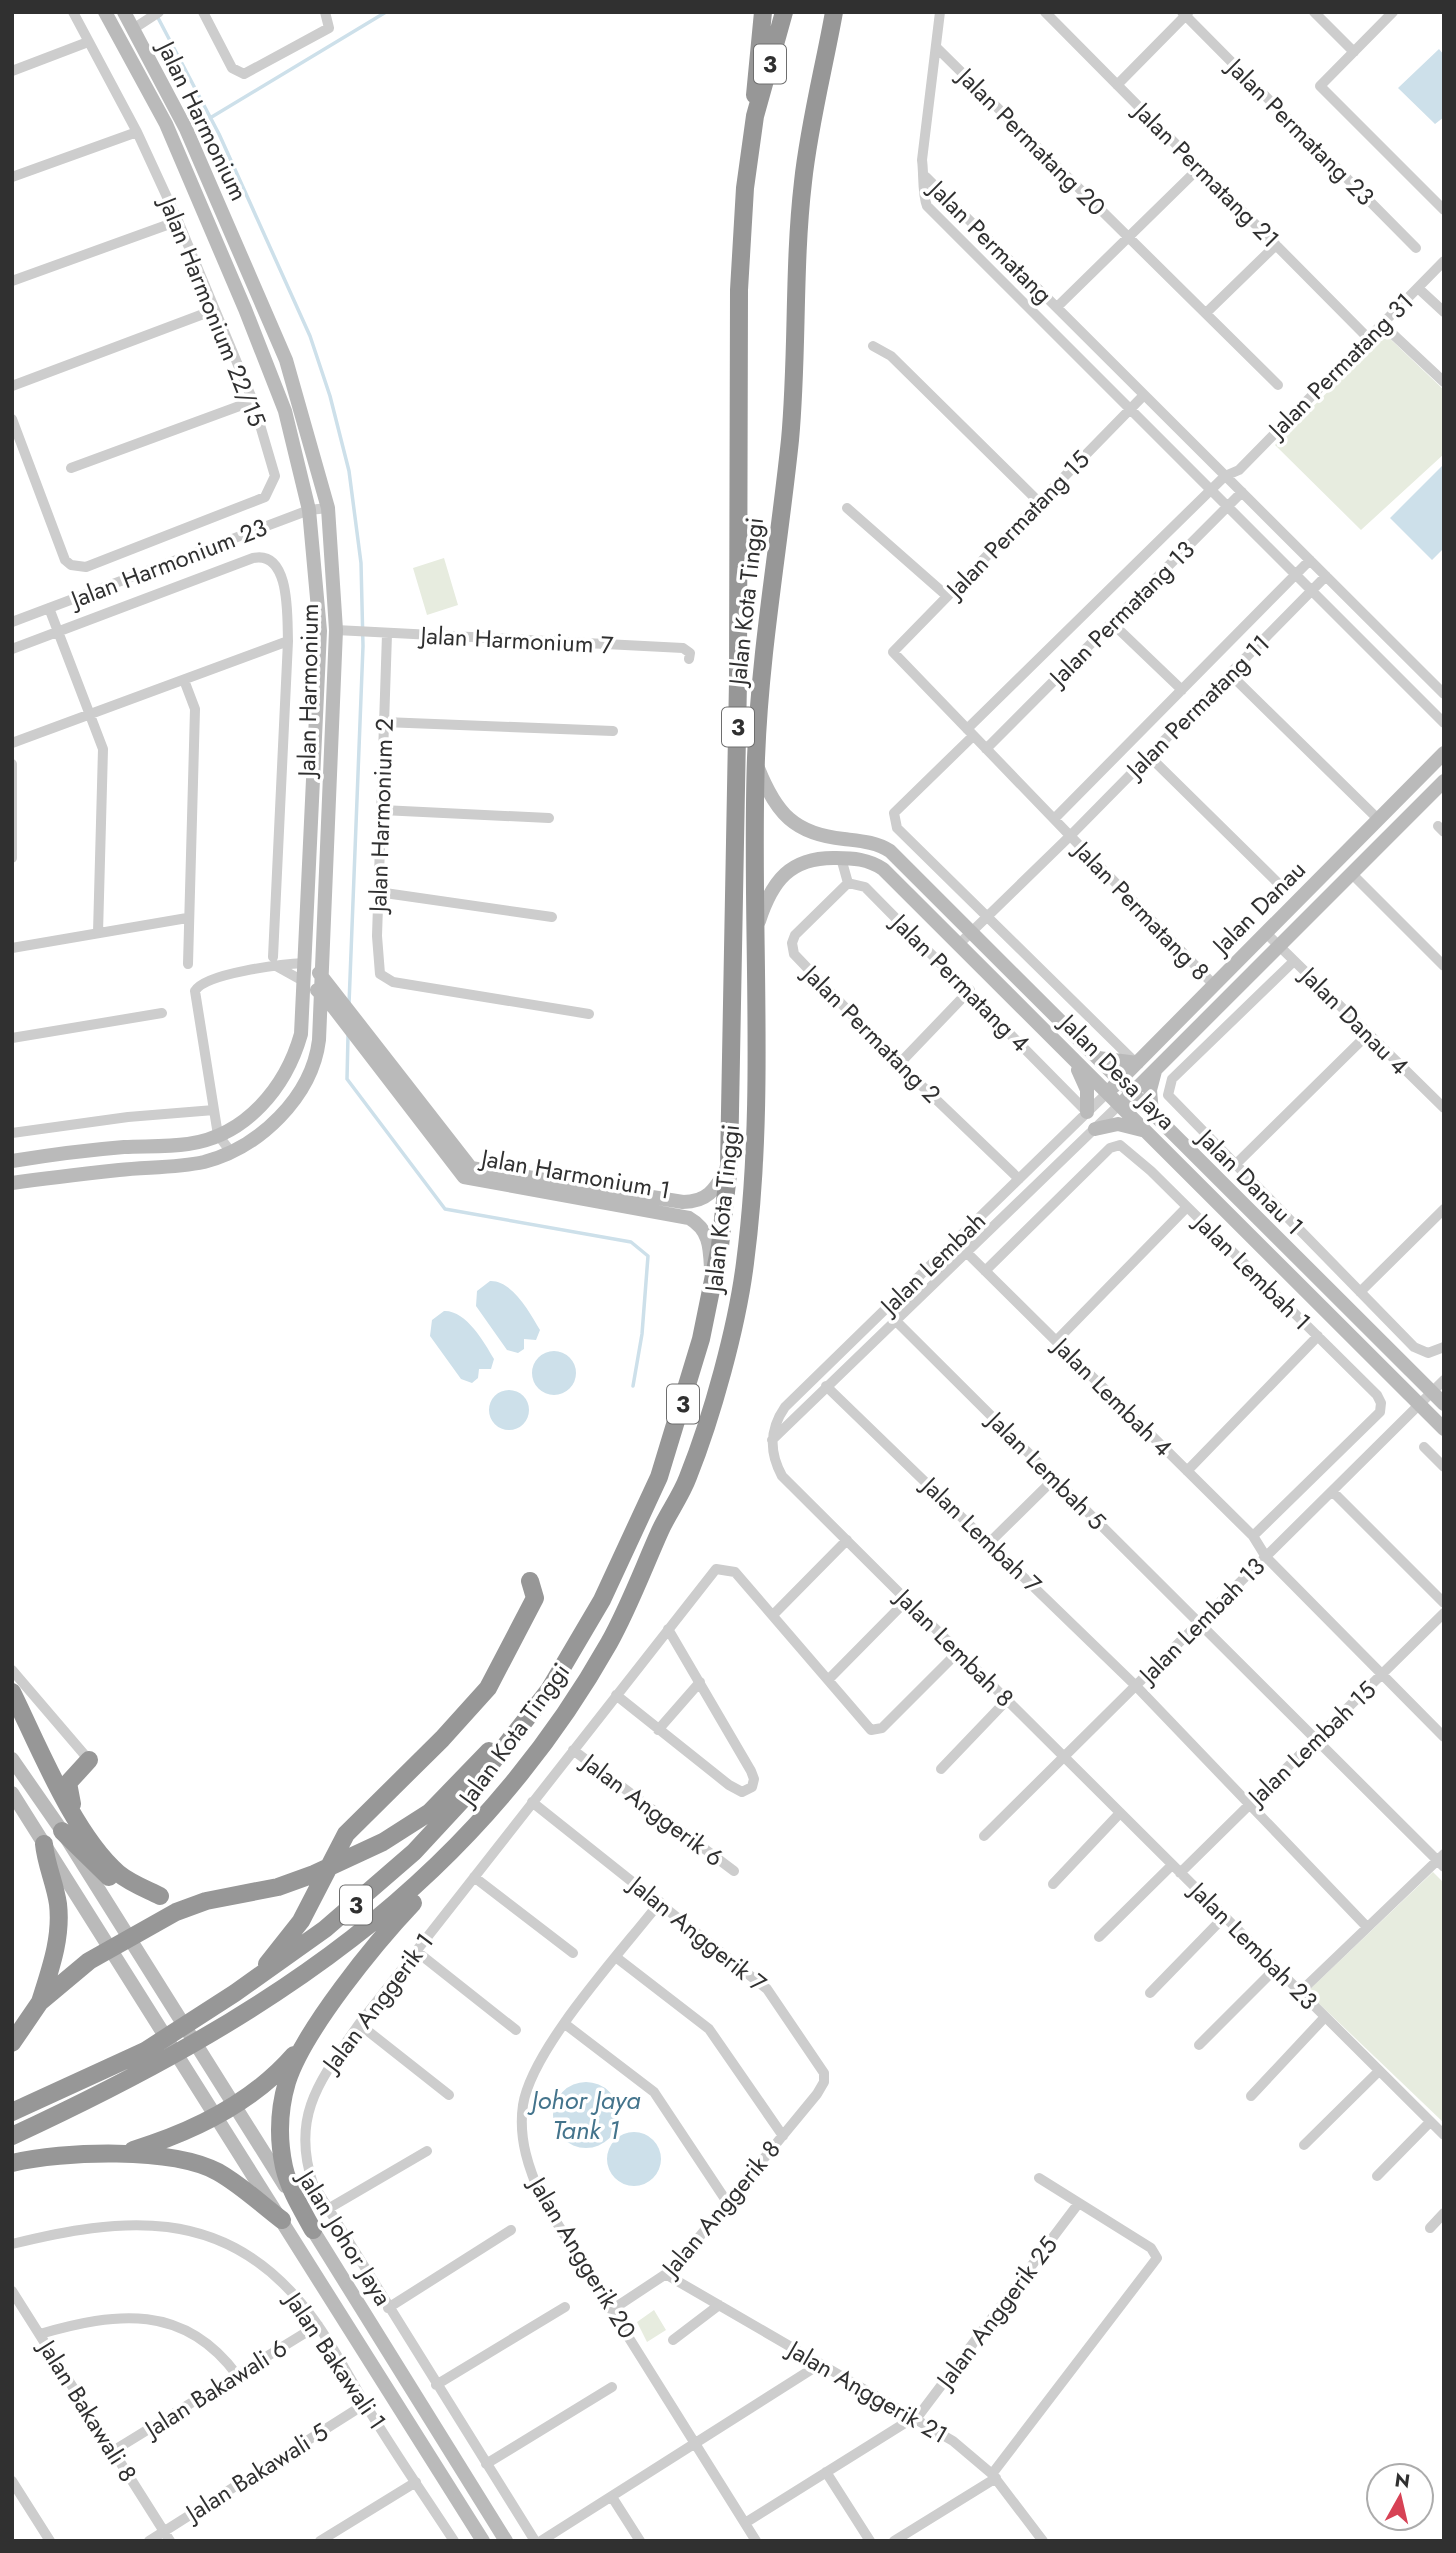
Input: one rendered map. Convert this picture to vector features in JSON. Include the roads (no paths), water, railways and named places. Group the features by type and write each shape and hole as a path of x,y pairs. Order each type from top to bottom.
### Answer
{"highway":[{"path":"755,116 755,74 763,12"},
{"name":"Jalan Kota Tinggi","path":"12,2112 145,2051 325,1929 414,1852 465,1797 529,1717 580,1642 642,1517 674,1433 712,1287 729,1165 738,763 739,290 745,188 755,116 785,12"},
{"name":"Jalan Kota Tinggi","path":"12,2136 100,2095 246,2014 333,1956 400,1901 469,1836 573,1700 609,1643 642,1576 662,1527 685,1485 702,1441 745,1267 757,1127 756,762 769,589 790,430 803,182 834,12"},
{"path":"256,1978 301,1921 346,1834 465,1716 488,1688 536,1598 530,1581"},
{"path":"12,1692 74,1813 103,1857 119,1873 160,1896"},
{"path":"12,2043 40,2002 76,1970 163,1917 206,1901 278,1887 314,1874 383,1842 430,1812 503,1737 529,1717"},
{"path":"74,1813 68,1783 89,1760"},
{"path":"62,1831 111,1879 132,1889 160,1896 206,1901"},
{"path":"313,2230 291,2188 285,2168 281,2122 289,2076 312,2034 342,1989 394,1923 439,1875 469,1836"},
{"path":"40,2002 56,1951 58,1931 58,1904 44,1844"},
{"path":"123,2153 158,2142 236,2105 283,2068 312,2034"},
{"path":"12,2163 123,2153 171,2157 207,2167 282,2220"}],"main road":[{"name":"Jalan Harmonium","path":"12,1161 122,1147 189,1144 218,1135 252,1114 266,1101 286,1073 301,1034 320,631 309,510 285,411 245,309 166,124 105,12"},
{"name":"Jalan Harmonium","path":"12,1183 122,1169 184,1166 231,1152 260,1134 294,1101 317,1057 336,630 328,508 286,359 186,130 124,12"},
{"name":"Jalan Danau","path":"1107,1093 1444,753"},
{"name":"Jalan Desa Jaya","path":"756,762 773,803 787,818 819,835 882,846 1444,1404"},
{"name":"Jalan Danau","path":"1119,1105 1444,781"},
{"name":"Jalan Desa Jaya","path":"755,932 771,888 787,870 807,860 841,858 867,861 883,869 1444,1429"},
{"name":"Jalan Harmonium 1","path":"305,964 321,974 343,1001 354,1034 464,1177 690,1218 700,1226 707,1237 712,1287"},
{"name":"Jalan Harmonium 1","path":"303,981 349,1018 471,1168 690,1202 703,1199 712,1193 729,1165"},
{"path":"1098,1058 1137,1063"},
{"path":"1073,1059 1087,1090 1087,1112"},
{"path":"1152,1113 1150,1090 1156,1069"},
{"path":"1095,1129 1118,1124 1146,1132"},
{"name":"Jalan Johor Jaya","path":"12,1744 15,1763 62,1831 128,1939 236,2105 506,2541"},
{"name":"Jalan Johor Jaya","path":"12,1793 123,1973 205,2096 484,2541"}],"street":[{"name":"Jalan Harmonium 22/15","path":"12,419 65,560 78,567 86,567 265,497 275,476 253,401 178,221 137,132 73,12"},
{"path":"133,29 159,12"},
{"path":"203,12 232,68 244,74 329,28 325,12"},
{"path":"926,177 922,160 940,12"},
{"name":"Jalan Permatang 21","path":"1045,12 1368,338"},
{"path":"1392,12 1320,86 1444,210"},
{"path":"1117,85 1186,13"},
{"name":"Jalan Permatang 23","path":"1186,13 1416,248"},
{"path":"1319,14 1354,52"},
{"path":"12,72 88,42"},
{"name":"Jalan Permatang 20","path":"937,48 1278,385"},
{"path":"12,177 137,132"},
{"path":"1056,307 1199,168"},
{"name":"Jalan Permatang","path":"926,177 1444,694"},
{"name":"Jalan Permatang","path":"926,177 924,197 927,206 1444,723"},
{"path":"12,281 178,221"},
{"path":"1206,313 1276,245"},
{"name":"Jalan Permatang 31","path":"1238,470 1444,261"},
{"path":"1418,288 1444,312"},
{"path":"12,386 214,310"},
{"path":"1382,324 1444,382"},
{"path":"873,346 891,356 1039,502"},
{"name":"Jalan Permatang 15","path":"893,652 1144,395"},
{"path":"71,468 253,401"},
{"path":"1137,1063 897,828 894,817 970,732 1225,476 1238,470 1242,492"},
{"name":"Jalan Permatang 13","path":"986,749 1242,492"},
{"name":"Jalan Harmonium 23","path":"12,622 309,510 328,508"},
{"path":"847,508 947,596"},
{"path":"12,649 253,558 268,559 281,574 288,641 274,961"},
{"path":"1054,820 1310,560"},
{"name":"Jalan Permatang 11","path":"958,945 1070,836 1326,576"},
{"path":"49,608 103,749 98,933"},
{"path":"1112,623 1181,690"},
{"name":"Jalan Harmonium 7","path":"336,630 683,648 690,653 689,659"},
{"name":"Jalan Harmonium 2","path":"387,634 378,970 383,978 398,983 589,1014"},
{"path":"12,743 288,641"},
{"name":"Jalan Permatang 8","path":"893,652 1214,985"},
{"path":"1230,674 1378,819"},
{"path":"184,680 195,709 187,918 188,964"},
{"path":"384,722 613,732"},
{"path":"1149,756 1277,882"},
{"path":"12,764 12,858"},
{"path":"382,810 549,818"},
{"path":"841,858 848,883"},
{"path":"1351,873 1444,966"},
{"name":"Jalan Permatang 4","path":"848,883 865,887 970,990 1087,1112"},
{"name":"Jalan Permatang 2","path":"848,883 795,935 792,949 818,981 899,1064 1019,1179"},
{"path":"378,892 552,917"},
{"path":"12,948 187,918"},
{"name":"Jalan Danau 4","path":"1266,933 1444,1108"},
{"path":"274,961 303,981"},
{"path":"231,1152 218,1135 194,997 197,987 204,981 274,961 305,964"},
{"name":"Jalan Danau 1","path":"1294,961 1168,1086 1168,1095 1418,1350 1432,1353 1444,1347"},
{"path":"899,1064 970,990"},
{"path":"12,1038 162,1013"},
{"path":"1235,1165 1368,1034"},
{"name":"Jalan Lembah","path":"772,1440 785,1407 1107,1093"},
{"name":"Jalan Lembah","path":"772,1440 1119,1105"},
{"path":"12,1133 128,1117 214,1110"},
{"name":"Jalan Lembah 1","path":"985,1270 1115,1146 1128,1149 1318,1336 1377,1395 1381,1403 1380,1412 1253,1536"},
{"path":"1057,1340 1187,1207"},
{"path":"1360,1292 1444,1209"},
{"name":"Jalan Lembah 4","path":"955,1241 1253,1536 1266,1557 1444,1737"},
{"name":"Jalan Lembah 5","path":"895,1320 1198,1624"},
{"path":"1188,1471 1318,1336"},
{"name":"Jalan Lembah 13","path":"984,1836 1444,1380"},
{"name":"Jalan Lembah 7","path":"826,1386 1136,1685 1367,1927"},
{"path":"772,1440 773,1456 782,1476 847,1540 773,1615 868,1727 875,1731 882,1728 958,1652"},
{"path":"1424,1447 1444,1467"},
{"path":"990,1542 1055,1478"},
{"path":"1332,1491 1444,1603"},
{"name":"Jalan Lembah 8","path":"847,1540 1064,1757"},
{"name":"Jalan Anggerik 1","path":"535,2541 326,2210 306,2164 304,2122 323,2075 359,2024 712,1572 720,1568 736,1572 773,1615"},
{"path":"828,1680 907,1600"},
{"name":"Jalan Lembah 15","path":"1099,1937 1249,1804 1444,1613"},
{"path":"1198,1624 1261,1682 1442,1861 1367,1927 1300,1992"},
{"path":"616,1695 729,1785 742,1792 752,1787 754,1783 751,1771 668,1629"},
{"path":"12,1670 89,1760"},
{"path":"659,1730 700,1682"},
{"path":"941,1769 1007,1700"},
{"name":"Jalan Anggerik 6","path":"573,1750 734,1871"},
{"name":"Jalan Lembah 23","path":"1064,1757 1444,2135"},
{"name":"Jalan Anggerik 7","path":"532,1802 726,1954 776,1999 824,2073 824,2082 817,2094"},
{"path":"1053,1884 1120,1813"},
{"path":"474,1877 573,1953"},
{"name":"Jalan Anggerik 20","path":"660,1902 546,2049 528,2085 522,2119 524,2147 542,2199 756,2541"},
{"path":"1150,1993 1224,1917"},
{"path":"416,1951 516,2030"},
{"path":"617,1958 716,2036 782,2136"},
{"path":"1199,2045 1276,1968"},
{"path":"1251,2096 1325,2017"},
{"path":"359,2024 449,2095"},
{"path":"565,2024 654,2092 727,2202"},
{"path":"1304,2145 1379,2071"},
{"name":"Jalan Anggerik 8","path":"613,2309 667,2275 817,2094"},
{"path":"1377,2176 1430,2122"},
{"path":"326,2210 427,2151"},
{"path":"894,2541 994,2476 1155,2262 1156,2252 1151,2248 1039,2178"},
{"name":"Jalan Anggerik 25","path":"914,2418 1078,2204"},
{"path":"1430,2228 1444,2213"},
{"name":"Jalan Bakawali 1","path":"12,2245 74,2230 124,2223 186,2230 223,2242 255,2261 286,2287 318,2325 365,2404 454,2541"},
{"path":"388,2308 511,2230"},
{"name":"Jalan Anggerik 21","path":"667,2275 953,2441 994,2476 1043,2541"},
{"name":"Jalan Bakawali 8","path":"12,2291 170,2541"},
{"path":"673,2340 719,2305"},
{"path":"436,2385 565,2307"},
{"path":"40,2334 101,2319 151,2319 178,2326 202,2339 225,2359 237,2375"},
{"name":"Jalan Bakawali 6","path":"113,2451 318,2325"},
{"path":"541,2541 820,2364"},
{"path":"486,2464 612,2387"},
{"name":"Jalan Bakawali 5","path":"149,2541 365,2404"},
{"path":"745,2523 914,2418"},
{"path":"826,2472 870,2541"},
{"path":"12,2481 50,2541"},
{"path":"320,2541 416,2482"},
{"path":"612,2497 640,2541"}],"water":[{"path":"1439,49 1444,55 1444,117 1435,124 1398,88"},
{"path":"1444,464 1444,548 1432,560 1390,518"},
{"path":"490,1281 498,1282 513,1292 540,1330 536,1340 524,1339 524,1349 518,1353 507,1350 476,1306 477,1291"},
{"path":"444,1311 452,1312 467,1321 494,1359 491,1369 479,1369 478,1378 472,1383 461,1379 430,1336 432,1320"},
{"path":"554,1351 569,1358 576,1373 569,1388 554,1395 539,1388 532,1373 539,1358"},
{"path":"509,1390 523,1396 529,1410 523,1424 509,1430 495,1424 489,1410 495,1396"},
{"name":"Johor Jaya Tank 1","path":"586,2082 609,2092 619,2115 609,2138 586,2148 563,2138 553,2115 563,2092"},
{"name":"Johor Jaya Tank 1","path":"634,2132 653,2140 661,2159 653,2178 634,2186 615,2178 607,2159 615,2140"}],"waterway":[{"path":"210,118 386,12"},
{"path":"156,14 219,134 310,336 330,396 349,471 361,563 363,646 349,1004"},
{"path":"348,1036 347,1079 445,1209 631,1242 648,1256 642,1334 633,1386"}]}
